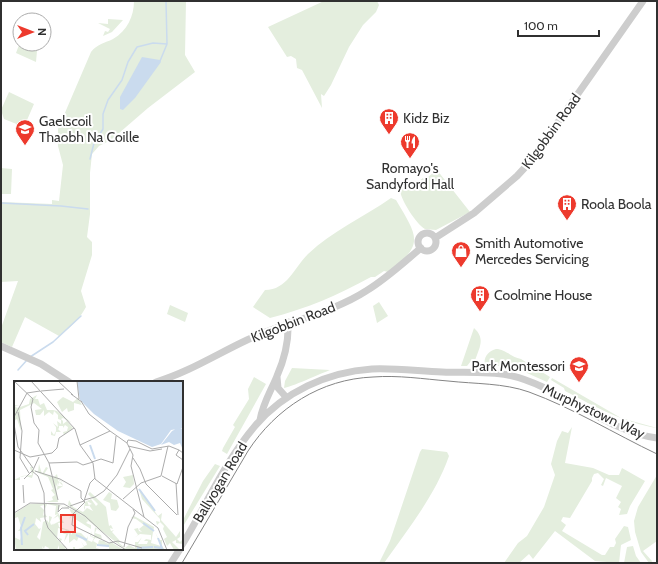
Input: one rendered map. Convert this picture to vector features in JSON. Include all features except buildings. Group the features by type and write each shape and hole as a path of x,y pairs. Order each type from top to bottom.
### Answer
{"street":[{"name":"Kilgobbin Road","path":"435,238 474,212 517,176 530,162 643,1"},
{"path":"430,233 435,238 435,244 432,249 426,250 421,248 418,241 422,235 430,233"},
{"name":"Kilgobbin Road","path":"159,381 205,363 247,340 288,322 330,308 365,292 421,248"},
{"name":"Ballyogan Road","path":"260,420 262,408 277,377 288,343 288,322"},
{"path":"1,346 38,362 67,381"},
{"name":"Murphystown Way","path":"277,404 324,378 363,370 504,374 523,378 612,422 642,435 657,438"},
{"path":"277,377 278,388 286,398"},
{"path":"271,388 273,399 277,404"},
{"name":"Ballyogan Road","path":"183,543 248,434 277,404"},
{"path":"171,563 179,550"}],"green space":[{"path":"134,1 186,1 185,55 195,72 148,108 111,140 99,146 92,154 90,173 90,214 87,237 92,242 92,255 81,291 86,307 81,316 59,336 25,317 12,347 1,342 1,328 18,281 1,282 1,202 52,204 52,200 59,201 63,165 58,146 58,129 91,52 98,45 113,39 122,32 131,18"},
{"path":"324,1 377,1 379,5 376,12 363,25 349,47 331,85 324,96 321,94 322,108 302,70 297,68 296,59 291,56 287,57 268,27"},
{"path":"108,19 123,20 112,32 103,36 105,31 108,32 110,29 98,23 108,24"},
{"path":"37,52 36,62 16,53"},
{"path":"9,92 34,104 24,127 4,119 1,110"},
{"path":"1,168 12,169 11,194 1,194"},
{"path":"437,170 470,212 436,230 425,229 410,211 400,190 408,183 411,187 423,178 424,180"},
{"path":"391,198 396,200 409,222 413,231 414,239 413,246 408,254 388,272 384,271 375,277 371,277 334,296 309,306 270,318 253,307 265,290 273,289 285,282 308,254 327,238"},
{"path":"379,302 388,316 377,323 373,306"},
{"path":"170,305 188,313 185,322 167,314"},
{"path":"474,328 478,332 481,340 475,361 471,361 467,366 461,366"},
{"path":"496,349 502,350 521,359 550,377 547,382 518,369 485,364 487,355"},
{"path":"292,368 330,370 284,388 285,381"},
{"path":"254,377 266,384 227,454 222,451 223,448 235,427 233,425 249,399 248,389"},
{"path":"552,378 621,418 565,391 564,388 551,380"},
{"path":"621,418 657,428 633,422"},
{"path":"572,427 565,463 593,468 609,475 619,475 622,468 645,481 627,514 619,515 621,509 618,507 621,502 616,498 622,486 606,478 603,486 601,485 604,479 598,473 594,474 592,481 570,518 563,517 561,521 566,525 562,531 602,555 605,555 610,547 614,547 616,543 615,539 624,526 628,527 631,540 621,545 619,563 595,561 555,531 533,559 529,554 519,563 504,563 518,543 527,536 544,507 555,475 551,464 557,441 562,431 568,433"},
{"path":"422,449 447,452 449,456 436,485 420,512 384,563 379,563 390,541"},
{"path":"215,464 220,466 183,526 183,520 203,481"},
{"path":"657,475 657,541 643,551 652,561 649,563 641,552 635,532 634,521 638,507"},
{"path":"633,546 636,556 641,563 624,563 627,547"}],"water":[{"path":"142,57 160,60 161,62 135,98 123,110 120,109 120,97"}],"waterway":[{"path":"160,61 167,44 166,1"},
{"path":"90,159 94,143 103,129 103,114 108,100 122,80 128,62 137,47 153,43 167,44"},
{"path":"1,203 88,209"},
{"path":"30,357 53,342 81,316"},
{"path":"18,370 27,360"}],"tram line":[{"path":"182,563 248,451 259,436 286,409 318,390 335,383 373,377 401,377 510,387 545,398 578,413 657,454"}],"place":[{"name":"Kidz Biz","path":"389,135"},
{"name":"Gaelscoil Thaobh Na Coille","path":"25,146"},
{"name":"Romayo's Sandyford Hall","path":"410,159"},
{"name":"Roola Boola","path":"567,221"},
{"name":"Smith Automotive Mercedes Servicing","path":"461,268"},
{"name":"Coolmine House","path":"480,312"},
{"name":"Park Montessori","path":"579,383"}]}
